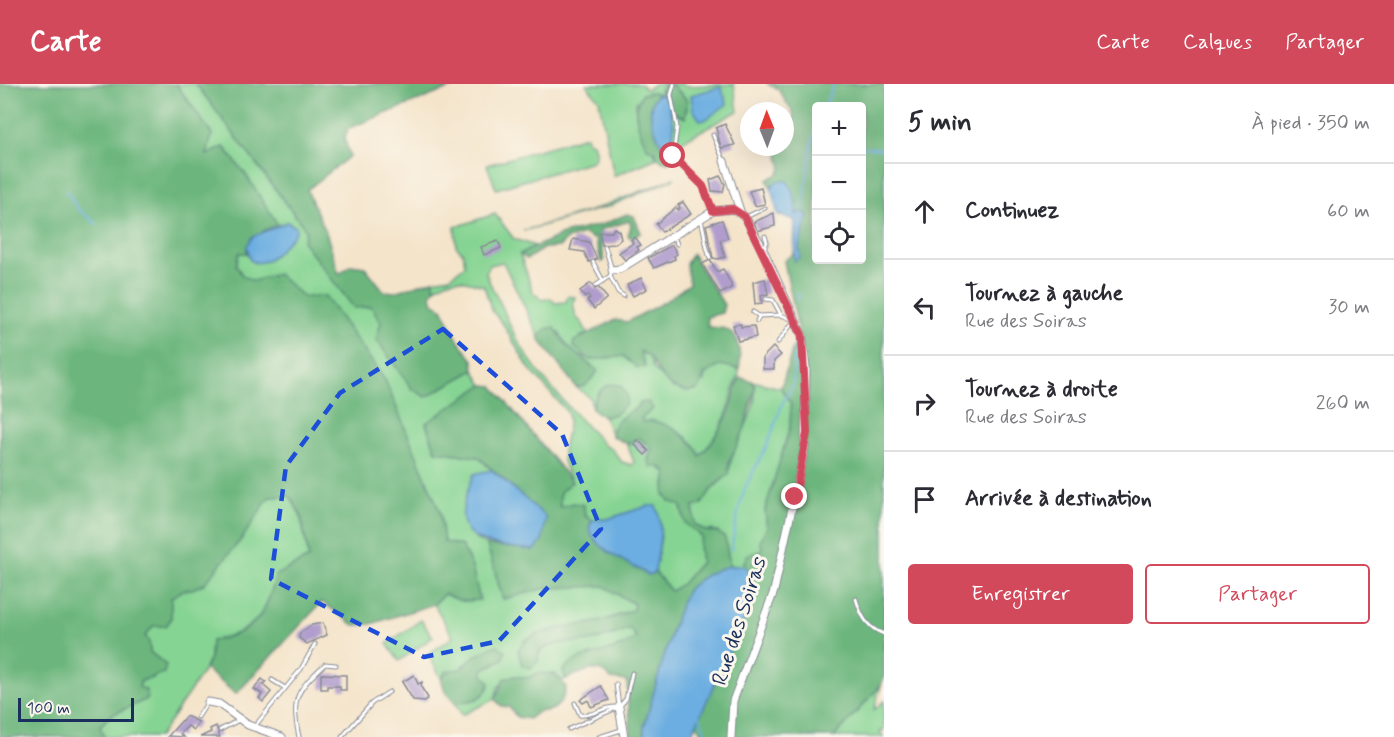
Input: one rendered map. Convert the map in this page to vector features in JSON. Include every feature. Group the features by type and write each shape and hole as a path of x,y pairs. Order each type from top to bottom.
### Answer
{"street":[{"name":"Rue des Soiras","path":"724,161 743,215 763,251 802,335 806,367 805,448 774,591 733,701 731,737"},
{"path":"611,273 713,211 733,209 743,215"},
{"path":"208,702 219,704 239,720 254,728 282,737"},
{"path":"619,708 624,733"}],"lane":[{"path":"674,84 671,95 677,127 673,156 703,186 713,211"},
{"path":"713,135 724,161"},
{"path":"743,215 765,208"},
{"path":"700,218 706,237 704,243 710,258"},
{"path":"673,235 677,244"},
{"path":"763,251 767,242 765,236"},
{"path":"605,247 618,292 624,296"},
{"path":"593,262 603,281"},
{"path":"595,286 611,273"},
{"path":"766,299 773,300 781,315"},
{"path":"753,312 759,316 781,315 796,320 785,330 778,342"},
{"path":"757,321 759,316"},
{"path":"856,599 860,614 868,626 884,634"},
{"path":"254,728 305,664 315,644"},
{"path":"299,737 295,715 296,696 325,664 336,665"},
{"path":"569,729 619,708 626,699 632,673"},
{"path":"272,680 285,688"},
{"path":"616,684 619,708"},
{"path":"342,737 372,704 389,692"},
{"path":"198,717 208,702"},
{"path":"575,704 580,716 603,708 619,708"},
{"path":"220,730 239,720"},
{"path":"598,737 624,733"}],"highlighted area":[{"path":"443,329 562,434 601,529 499,641 424,657 271,579 286,466 340,393"}],"green space":[{"path":"0,84 176,84 212,134 207,155 224,147 246,175 278,225 265,230 247,246 247,253 239,253 236,265 242,275 253,281 278,274 303,297 325,296 385,380 440,512 444,542 462,546 472,567 480,600 461,601 444,594 434,604 371,624 354,625 322,602 236,694 205,669 210,658 211,641 226,638 248,627 256,620 268,601 276,575 309,558 301,515 290,496 269,497 243,537 204,584 183,590 171,598 171,619 166,626 153,626 145,636 149,641 150,652 166,665 164,673 141,681 139,687 146,690 147,699 111,715 100,726 104,737 0,737"},
{"path":"176,84 196,84 306,230 303,242 354,307 372,307 426,397 474,370 483,385 426,424 436,451 478,457 492,470 474,474 475,539 487,545 503,599 546,588 604,586 634,604 633,610 599,622 537,634 523,641 539,652 560,643 607,636 629,628 637,637 630,643 595,656 580,658 563,671 566,679 561,681 555,674 527,678 515,676 498,687 495,699 462,715 455,703 478,699 483,669 497,663 464,664 461,669 447,671 441,678 428,654 453,637 434,604 444,594 461,601 479,600 472,567 462,546 444,542 440,512 385,380 325,296 303,297 278,274 253,281 242,275 236,265 239,253 247,253 254,263 269,260 279,248 287,222 278,225 246,175 224,147 207,156 193,107"},
{"path":"196,84 461,84 349,128 344,138 350,156 307,190 326,232 339,274 351,265 365,267 384,291 395,292 433,280 435,288 431,296 433,303 442,308 459,342 473,360 474,370 426,397 412,389 376,339 381,322 372,307 354,308 303,242 306,230"},
{"path":"586,84 641,84 646,90 654,84 684,84 685,86 734,84 738,111 677,144 670,145 674,126 670,110 679,116 687,113 687,100 680,92 660,90 662,94 652,92 636,102 636,117 657,158 614,176 599,100"},
{"path":"664,84 671,84 687,100 685,118 670,110 667,97 660,90"},
{"path":"767,84 884,84 884,676 881,685 834,737 706,737 696,725 754,574 743,566 747,555 761,551 760,541 767,528 765,510 790,427 791,404 781,388 793,347 801,343 784,261 795,252 800,213 796,215 797,204 790,186 772,184 771,188 767,180 778,174 782,168 779,156 794,156 794,102 786,102 778,89"},
{"path":"652,92 658,94 651,106 651,113 662,146 677,144 675,150 670,154 669,163 657,158 655,151 647,148 637,121 638,100 642,94"},
{"path":"586,136 588,142 593,143 596,154 593,161 496,189 487,165"},
{"path":"675,178 610,206 523,231 590,211"},
{"path":"495,214 514,239 535,246 520,254 533,292 542,300 550,298 555,303 566,302 568,296 575,297 573,302 576,318 581,321 588,334 581,336 585,356 590,360 624,356 628,361 645,364 639,351 649,356 653,368 673,388 704,382 705,374 721,365 739,369 725,417 711,442 699,457 693,444 680,433 651,420 643,422 641,403 612,429 612,436 604,417 615,414 594,399 592,409 590,398 576,387 585,386 585,358 564,342 560,333 546,329 539,337 503,262 490,265 486,273 523,350 562,400 606,447 611,448 622,462 632,465 634,462 627,444 639,438 652,448 648,460 667,473 665,484 669,501 681,506 685,520 702,537 699,544 701,562 683,583 671,591 655,572 661,536 648,506 607,519 592,520 573,503 560,508 560,492 572,482 563,460 568,423 567,412 529,368 503,324 492,311 484,286 459,279 435,288 433,280 450,277 465,265 463,253 456,246 455,227"},
{"path":"627,214 634,216 641,233 631,238 628,236 631,226 629,221 600,230 604,261 601,262 596,240 584,234 567,239 559,247 544,248 527,259 520,254 563,234 604,224"},
{"path":"692,254 724,305 722,313 707,317 708,327 725,329 735,337 740,354 739,369 721,365 705,374 699,389 682,390 668,383 649,356 640,351 645,367 637,368 624,356 590,360 573,346 574,341 615,320 627,322 664,302 689,284 686,264"},
{"path":"554,327 568,347 598,371 585,386 576,387 541,342 539,337 546,329"},
{"path":"740,378 752,381 755,388 744,430 729,462 729,474 714,486 701,505 693,507 695,524 705,531 718,532 725,538 730,566 704,577 690,587 685,595 658,675 644,727 644,737 631,737 627,681 611,679 596,670 585,671 566,679 563,671 577,660 628,643 636,637 629,628 599,639 563,643 545,648 539,652 538,662 531,668 522,665 518,651 531,637 564,627 606,620 633,610 634,604 604,586 546,588 503,599 487,545 535,550 546,517 478,457 436,451 426,423 483,385 493,386 572,482 560,492 560,507 574,503 584,505 585,516 592,520 589,529 608,552 649,575 655,572 671,591 683,583 701,562 699,544 702,537 685,523 681,506 669,501 664,494 667,473 661,467 651,467 648,460 652,448 639,438 627,444 612,436 613,430 622,417 641,403 649,402 653,409 641,419 643,422 660,423 677,431 697,449 700,456 724,422"},
{"path":"752,381 781,388 791,404 790,427 765,510 767,528 761,551 743,562 743,566 730,566 725,538 712,530 705,531 695,524 693,506 729,474 734,451 754,402 755,391"},
{"path":"611,384 621,386 627,396 626,404 615,414 604,417 592,409 600,391"},
{"path":"290,496 300,515 309,558 276,575 268,601 256,620 248,627 226,638 211,641 210,658 205,669 159,737 104,737 100,726 111,715 147,699 139,687 141,681 153,678 166,665 150,652 149,641 145,636 153,626 166,626 171,619 170,598 183,590 204,584 243,537 269,497"},
{"path":"421,620 433,637 399,661 387,644"},
{"path":"497,645 505,651 503,659 483,669 483,676 490,682 485,693 472,700 455,703 445,692 441,678 447,671 461,669 474,656"},
{"path":"538,673 555,674 566,687 563,698 554,709 539,711 529,719 517,717 509,707 501,706 495,699 504,679 515,676 527,678"},
{"path":"881,685 874,710 884,701 884,730 880,732 883,737 834,737"}],"water":[{"path":"721,87 727,104 705,120 700,120 693,110 691,95"},
{"path":"658,94 667,97 672,116 673,136 666,148 662,146 656,134 652,120 651,106"},
{"path":"776,181 787,181 789,184 796,202 796,215 803,211 808,216 799,247 800,257 794,261 795,220 778,215 771,188"},
{"path":"287,222 296,227 296,232 281,249 263,262 250,260 247,246 252,237"},
{"path":"492,470 546,517 542,541 535,550 483,541 472,535 465,526 463,514 474,474"},
{"path":"648,506 656,506 660,522 655,572 649,575 599,544 589,529 592,520 607,519"},
{"path":"730,566 743,566 754,574 744,619 690,737 644,737 644,727 658,675 685,595 690,587 704,577"}],"building":[{"path":"725,124 735,145 721,148 716,128"},
{"path":"720,176 725,184 723,192 712,191 710,180"},
{"path":"761,188 765,204 755,206 749,191"},
{"path":"683,202 691,214 662,232 656,224 676,207 678,210 680,208 678,205"},
{"path":"774,213 775,226 757,231 754,222"},
{"path":"722,220 728,238 720,240 725,257 718,259 713,258 706,225"},
{"path":"614,228 619,231 621,239 615,244 602,245 599,232 612,232"},
{"path":"635,237 641,245 637,247 639,250 625,260 619,253 633,243 631,240"},
{"path":"573,239 589,242 597,259 589,262 584,252 570,250"},
{"path":"498,241 501,248 484,255 481,247"},
{"path":"672,245 677,254 674,256 675,259 654,268 648,258"},
{"path":"710,260 717,272 723,269 731,284 731,288 720,294 702,264"},
{"path":"641,278 647,289 633,296 627,285"},
{"path":"765,279 768,294 761,295 762,303 755,304 753,282"},
{"path":"591,283 595,289 598,287 607,298 594,309 587,300 590,298 588,295 585,298 580,291"},
{"path":"741,324 741,327 754,326 756,337 738,341 733,325"},
{"path":"773,347 781,355 774,361 774,369 763,369 763,357"},
{"path":"638,440 649,451 645,455 634,444"},
{"path":"323,623 327,635 307,644 299,638 300,633 312,625"},
{"path":"321,674 346,675 346,690 340,690 340,686 327,686 327,689 321,689"},
{"path":"414,675 418,684 422,682 421,687 428,698 425,701 413,700 402,682"},
{"path":"262,679 266,682 263,685 271,692 263,702 259,698 262,694 254,689"},
{"path":"601,686 609,700 591,707 588,700 583,703 580,700"},
{"path":"186,716 199,722 194,730 188,726 180,734 184,737 168,736"},
{"path":"216,726 220,737 200,737 211,732 210,729"}],"waterway":[{"path":"827,102 834,84"},
{"path":"803,211 812,143"},
{"path":"866,147 882,149"},
{"path":"66,190 78,209 97,224"},
{"path":"798,293 798,301"},
{"path":"731,550 745,488 768,443 783,402 793,385 796,334"},
{"path":"699,715 707,737"}],"route":[{"path":"673,156 678,164 703,186 708,204 713,211 733,209 745,217 761,245 802,335 806,367 807,433 795,497"}]}
